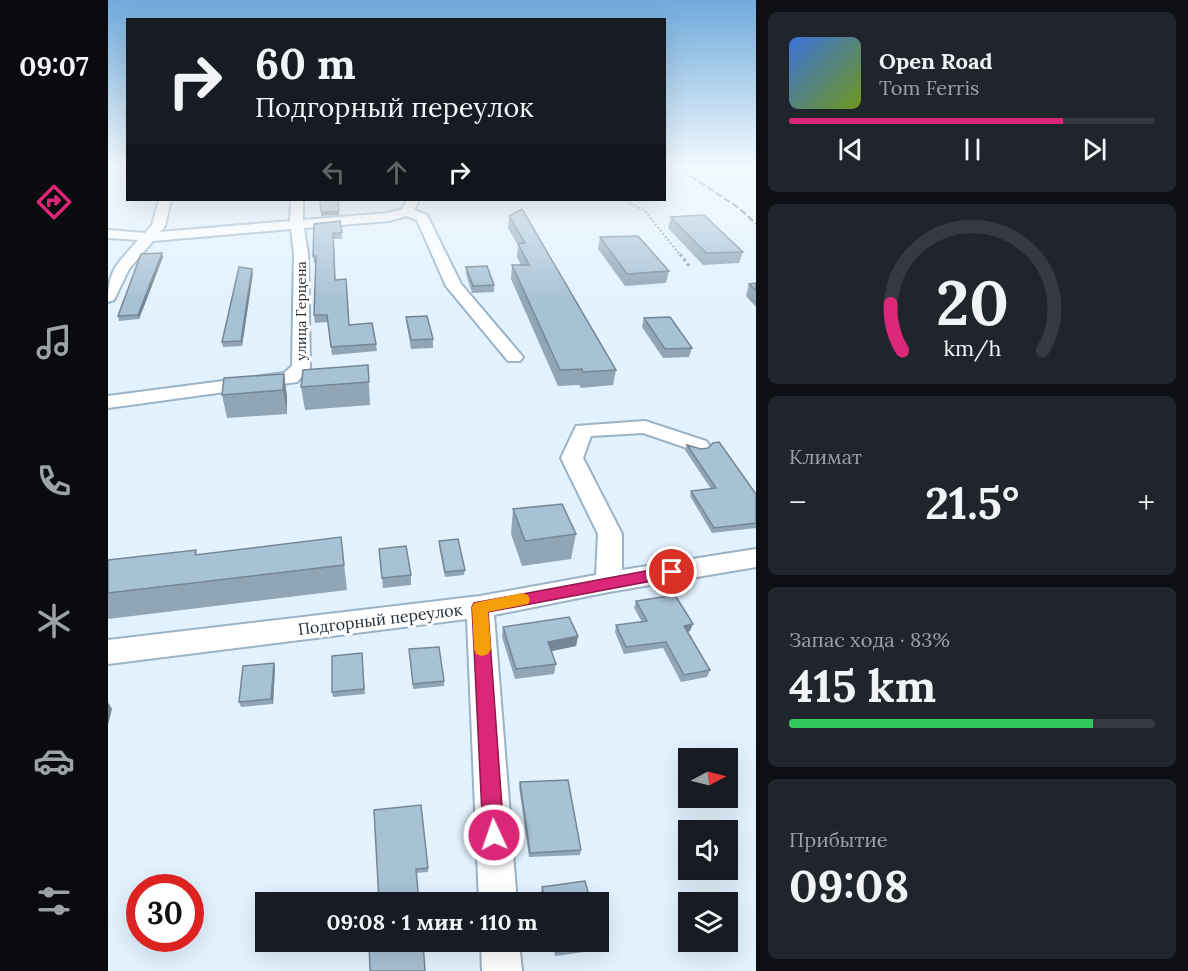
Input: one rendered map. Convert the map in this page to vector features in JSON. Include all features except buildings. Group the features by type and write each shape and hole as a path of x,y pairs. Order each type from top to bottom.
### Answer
{"street":[{"path":"108,297 122,268 158,226 162,210"},
{"name":"улица Герцена","path":"108,402 290,378 301,368 301,254 296,210"},
{"path":"108,234 150,237 389,217 402,210"},
{"path":"414,210 422,218 453,286 514,357"},
{"path":"609,582 610,534 573,458 584,430 645,427 699,446"},
{"name":"Подгорный переулок","path":"108,652 480,607 609,582 756,558"},
{"path":"480,607 497,892"},
{"path":"501,952 502,971"}],"path":[{"path":"644,210 690,267"}],"railway":[{"path":"741,210 756,224"}],"slow traffic":[{"path":"482,649 480,607 522,600"}],"route":[{"path":"494,835 480,607 672,572"}]}
